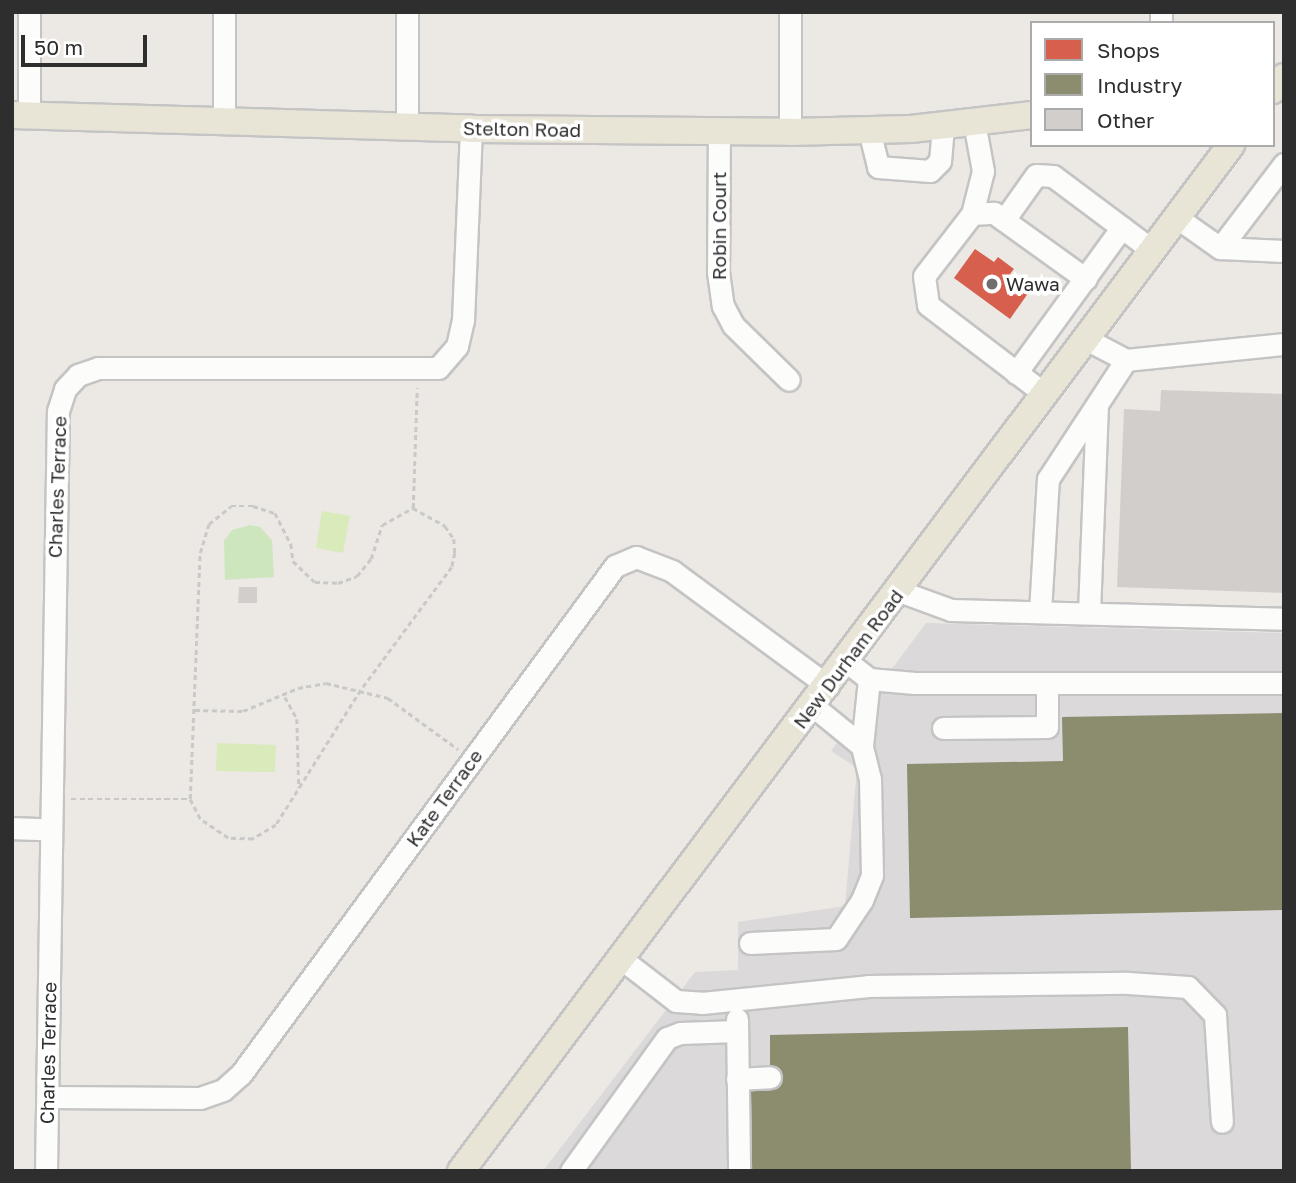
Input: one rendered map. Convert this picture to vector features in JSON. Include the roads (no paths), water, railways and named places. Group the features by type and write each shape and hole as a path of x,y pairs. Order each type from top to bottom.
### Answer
{"main road":[{"name":"Stelton Road","path":"20,115 471,129 790,132 943,125 1030,115"},
{"name":"New Durham Road","path":"461,1171 619,957 846,662 1224,151"}],"street":[{"path":"20,115 29,12"},
{"path":"224,12 224,121"},
{"path":"407,12 407,126"},
{"path":"790,12 790,132"},
{"path":"974,122 983,171 972,214 924,276 928,304 1045,394"},
{"path":"869,130 878,167 936,169 943,125"},
{"name":"Charles Terrace","path":"46,1171 49,829 58,411 65,389 78,375 98,368 418,371 447,362 457,346 463,320 471,129"},
{"name":"Robin Court","path":"719,130 719,291 733,325 789,380"},
{"path":"1220,248 1284,164"},
{"path":"1004,220 1036,175 1053,176 1152,250"},
{"path":"972,214 994,213 1086,279"},
{"path":"1176,217 1220,248 1284,251"},
{"path":"1016,373 1122,227"},
{"path":"1086,339 1126,360 1284,344"},
{"path":"1040,612 1048,479 1126,360"},
{"path":"1089,613 1097,408"},
{"name":"Kate Terrace","path":"48,1097 200,1098 223,1090 241,1074 615,566 636,557 672,571 820,696 862,746"},
{"path":"899,591 937,608 1284,619"},
{"path":"846,662 869,679 1047,683 1284,683"},
{"path":"750,943 836,939 862,900 872,875 870,779 862,746 869,679"},
{"path":"943,728 1047,727 1047,683"},
{"path":"12,828 49,829"},
{"path":"619,957 676,1000 702,1003 868,986 1128,983 1188,987 1215,1015 1222,1122"},
{"path":"737,999 738,1171"},
{"path":"570,1171 667,1038 680,1032 737,1031"},
{"path":"737,1079 770,1077"}],"place":[{"name":"Wawa","path":"992,284"}]}
